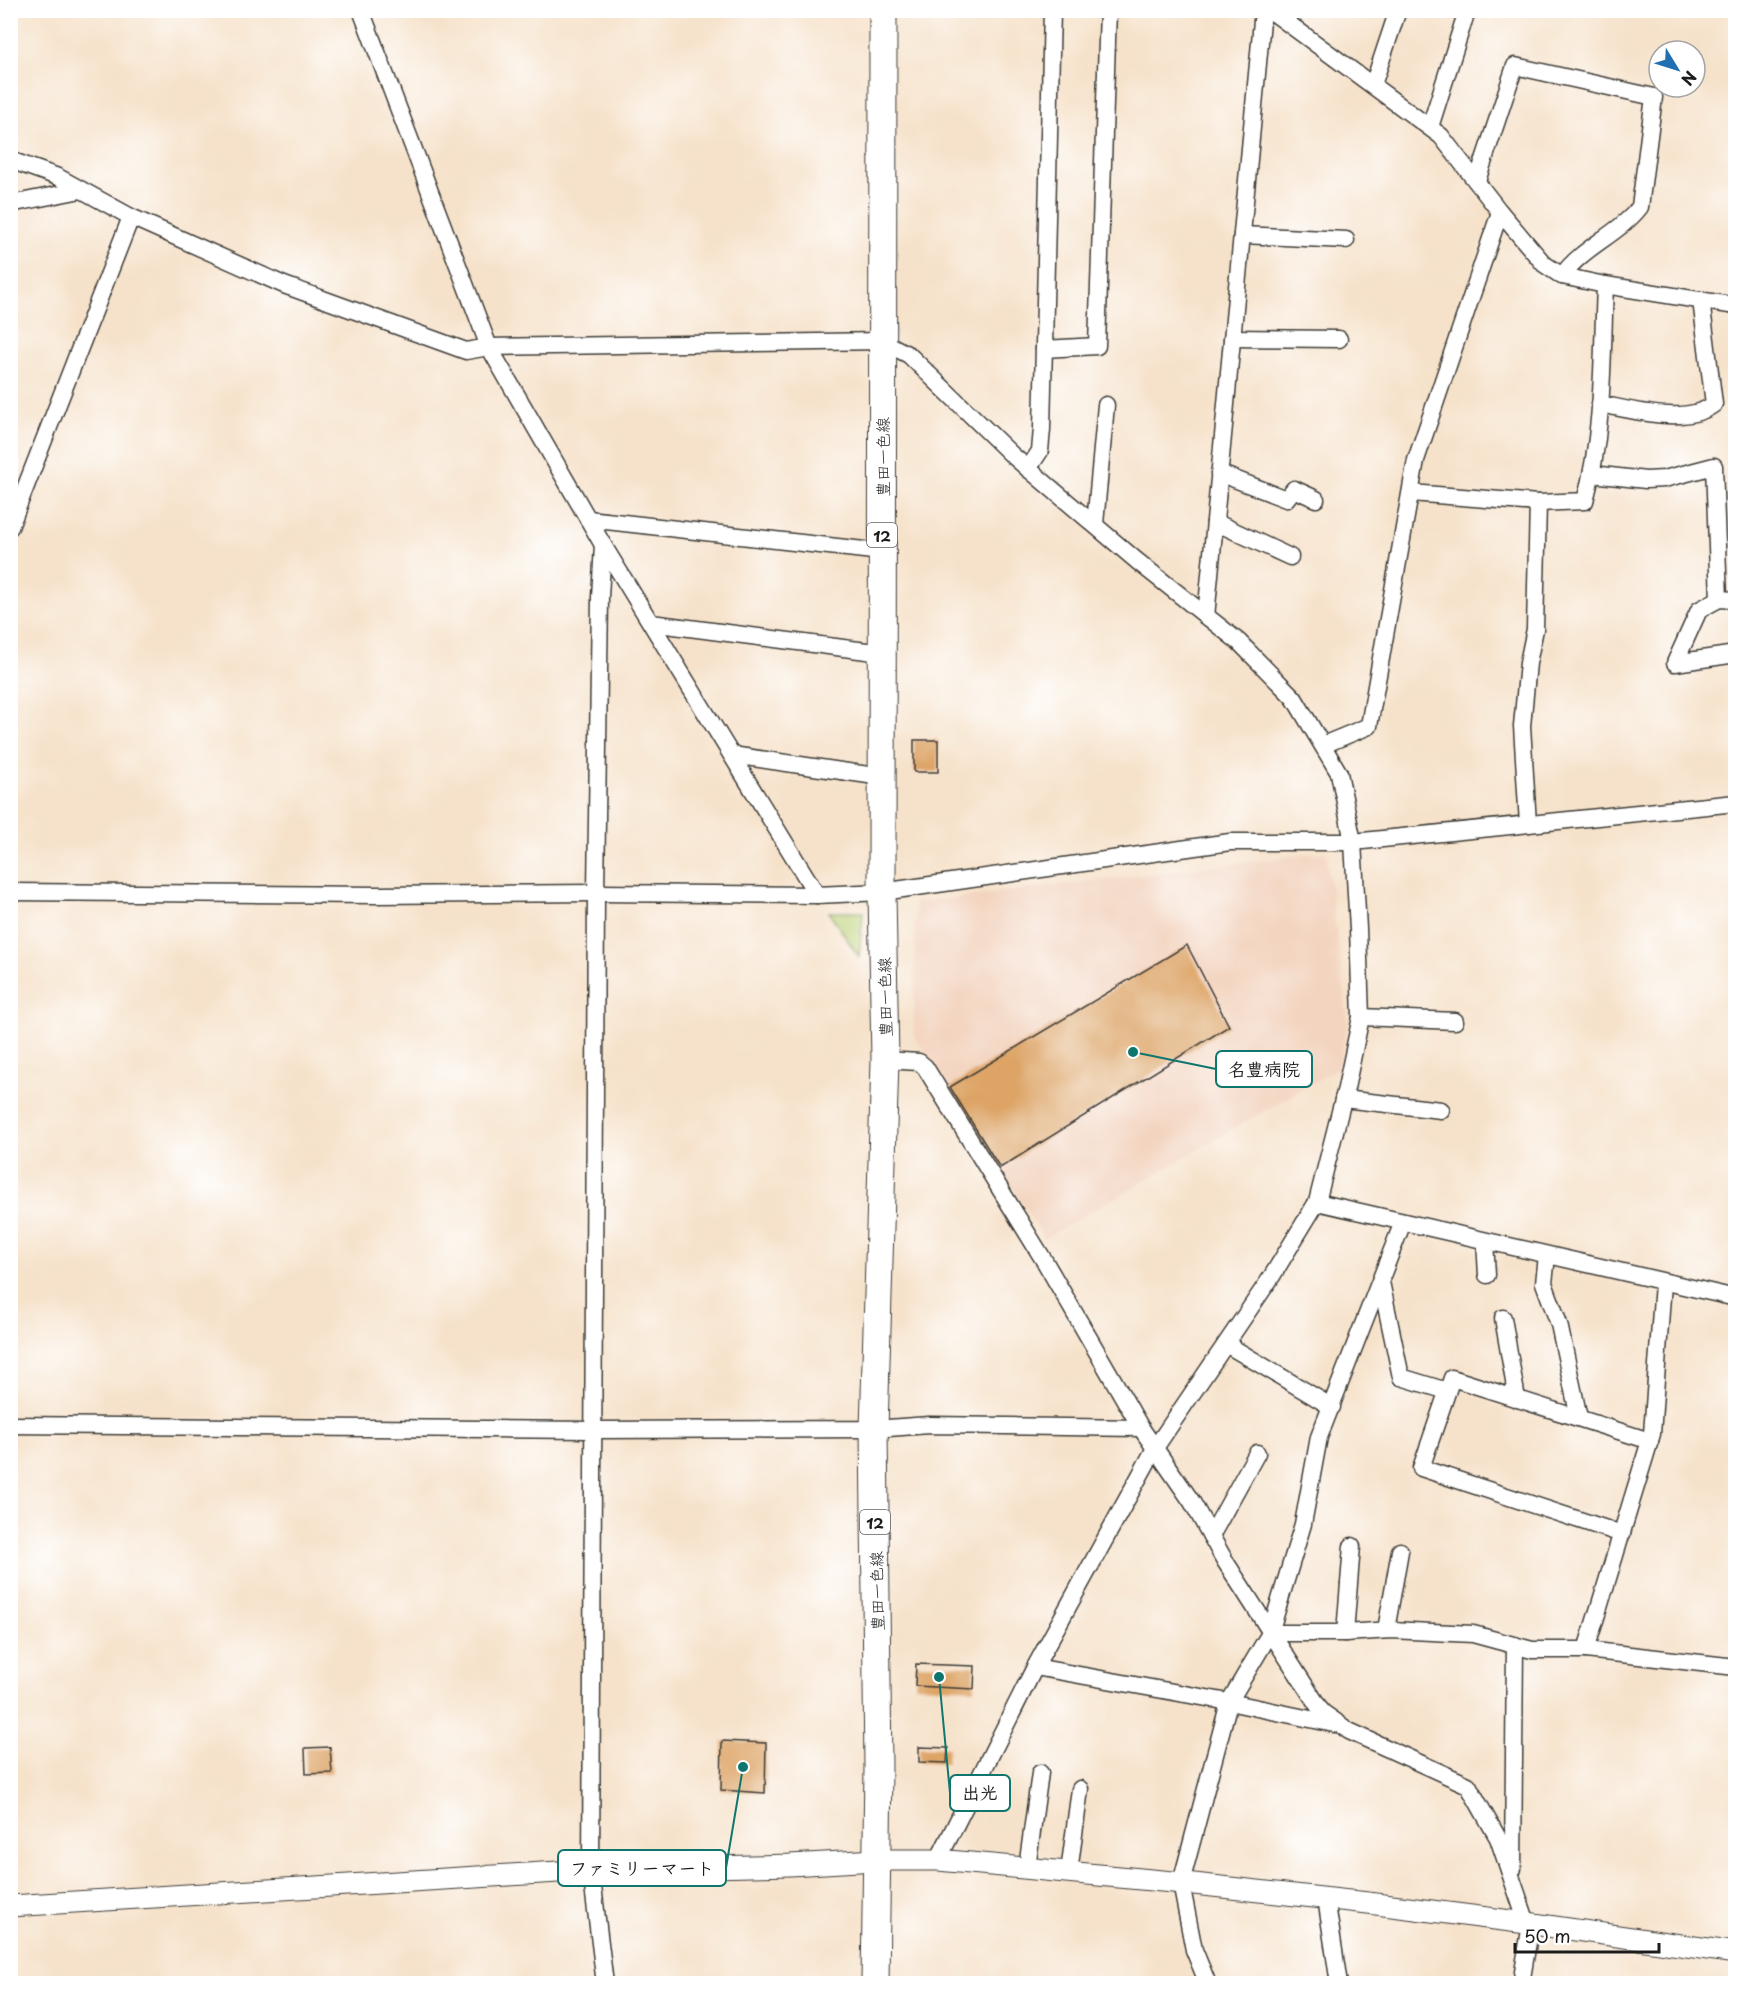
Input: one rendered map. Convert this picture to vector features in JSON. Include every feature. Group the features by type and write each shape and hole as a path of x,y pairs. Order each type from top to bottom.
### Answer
{"main road":[{"name":"豊田一色線","path":"875,1983 878,1767 874,1429 885,1060 882,891 883,10"}],"street":[{"path":"361,10 489,347 603,545 817,895"},
{"path":"1028,469 1040,451 1052,10"},
{"path":"1044,349 1097,346 1108,10"},
{"path":"1206,617 1263,10"},
{"path":"1270,10 1441,136 1544,264 1562,276 1736,306"},
{"path":"1373,85 1398,10"},
{"path":"1430,127 1466,14"},
{"path":"1477,181 1515,66 1654,97 1640,207 1629,222 1569,265 1562,276"},
{"path":"10,160 58,177 131,217 305,294 465,351 489,347 882,341 909,355 1028,469 1239,642 1294,698 1339,773 1353,842 1361,1017 1317,1202 1272,1276 1155,1448 1035,1667 938,1860"},
{"path":"10,204 81,190"},
{"path":"1323,745 1369,726 1416,460 1500,212"},
{"path":"10,527 131,217"},
{"path":"1242,235 1346,240"},
{"path":"1411,493 1538,503 1585,501 1592,474 1600,404 1605,285"},
{"path":"1600,404 1669,416 1706,411 1714,404 1701,300"},
{"path":"1232,338 1339,339"},
{"path":"1095,524 1106,405"},
{"path":"1592,474 1646,480 1664,479 1714,466 1727,600 1699,610 1675,663 1736,654"},
{"path":"1219,473 1286,499 1294,489 1316,499"},
{"path":"1528,824 1522,726 1528,663 1535,629 1538,503"},
{"path":"588,519 882,552"},
{"path":"1215,522 1290,557"},
{"path":"603,545 600,597 596,893 591,1870 604,1983"},
{"path":"651,623 882,653"},
{"path":"732,755 882,777"},
{"path":"10,892 376,896 596,893 817,895 882,891 1230,842 1353,842 1736,803"},
{"path":"1361,1017 1455,1021"},
{"path":"885,1060 919,1062 926,1066 1045,1262 1141,1428 1192,1502 1270,1633 1322,1712 1349,1731 1468,1785 1498,1838 1529,1923 1521,1983"},
{"path":"1343,1099 1441,1110"},
{"path":"1317,1202 1736,1298"},
{"path":"1208,1983 1194,1950 1181,1883 1229,1702 1270,1633 1304,1524 1319,1437 1403,1222"},
{"path":"1485,1241 1487,1275"},
{"path":"1547,1256 1544,1283 1559,1324 1579,1418"},
{"path":"1380,1282 1401,1377 1447,1391"},
{"path":"1586,1650 1652,1434 1663,1283"},
{"path":"1503,1318 1517,1399"},
{"path":"1226,1344 1332,1407"},
{"path":"1622,1534 1421,1468 1452,1378 1650,1441"},
{"path":"10,1425 594,1430 874,1429 929,1425 1141,1428"},
{"path":"1211,1536 1257,1453"},
{"path":"1345,1633 1352,1546"},
{"path":"1386,1630 1400,1551"},
{"path":"1270,1633 1345,1633 1386,1630 1473,1634 1532,1650 1586,1650 1736,1667"},
{"path":"1513,1882 1515,1646"},
{"path":"1035,1667 1341,1725"},
{"path":"1027,1868 1040,1773"},
{"path":"1069,1872 1080,1789"},
{"path":"10,1906 591,1870 938,1860 1326,1898 1529,1923 1736,1953"},
{"path":"1326,1898 1339,1983"}],"shaded area":[{"path":"1326,852 1348,1022 1338,1068 1044,1239 950,1088 914,1036 915,903"}],"green space":[{"path":"829,912 863,912 859,957"}],"building":[{"path":"914,740 938,740 938,772 914,772"},
{"path":"1187,945 1229,1026 1000,1168 950,1087"},
{"path":"916,1664 975,1666 974,1689 915,1686"},
{"path":"722,1741 766,1743 765,1793 721,1790"},
{"path":"330,1747 332,1773 306,1774 305,1748"},
{"path":"919,1747 948,1748 947,1763 919,1762"}],"place":[{"name":"名豊病院","path":"1133,1052"},
{"name":"出光","path":"939,1677"},
{"name":"ファミリーマート","path":"743,1767"}]}
